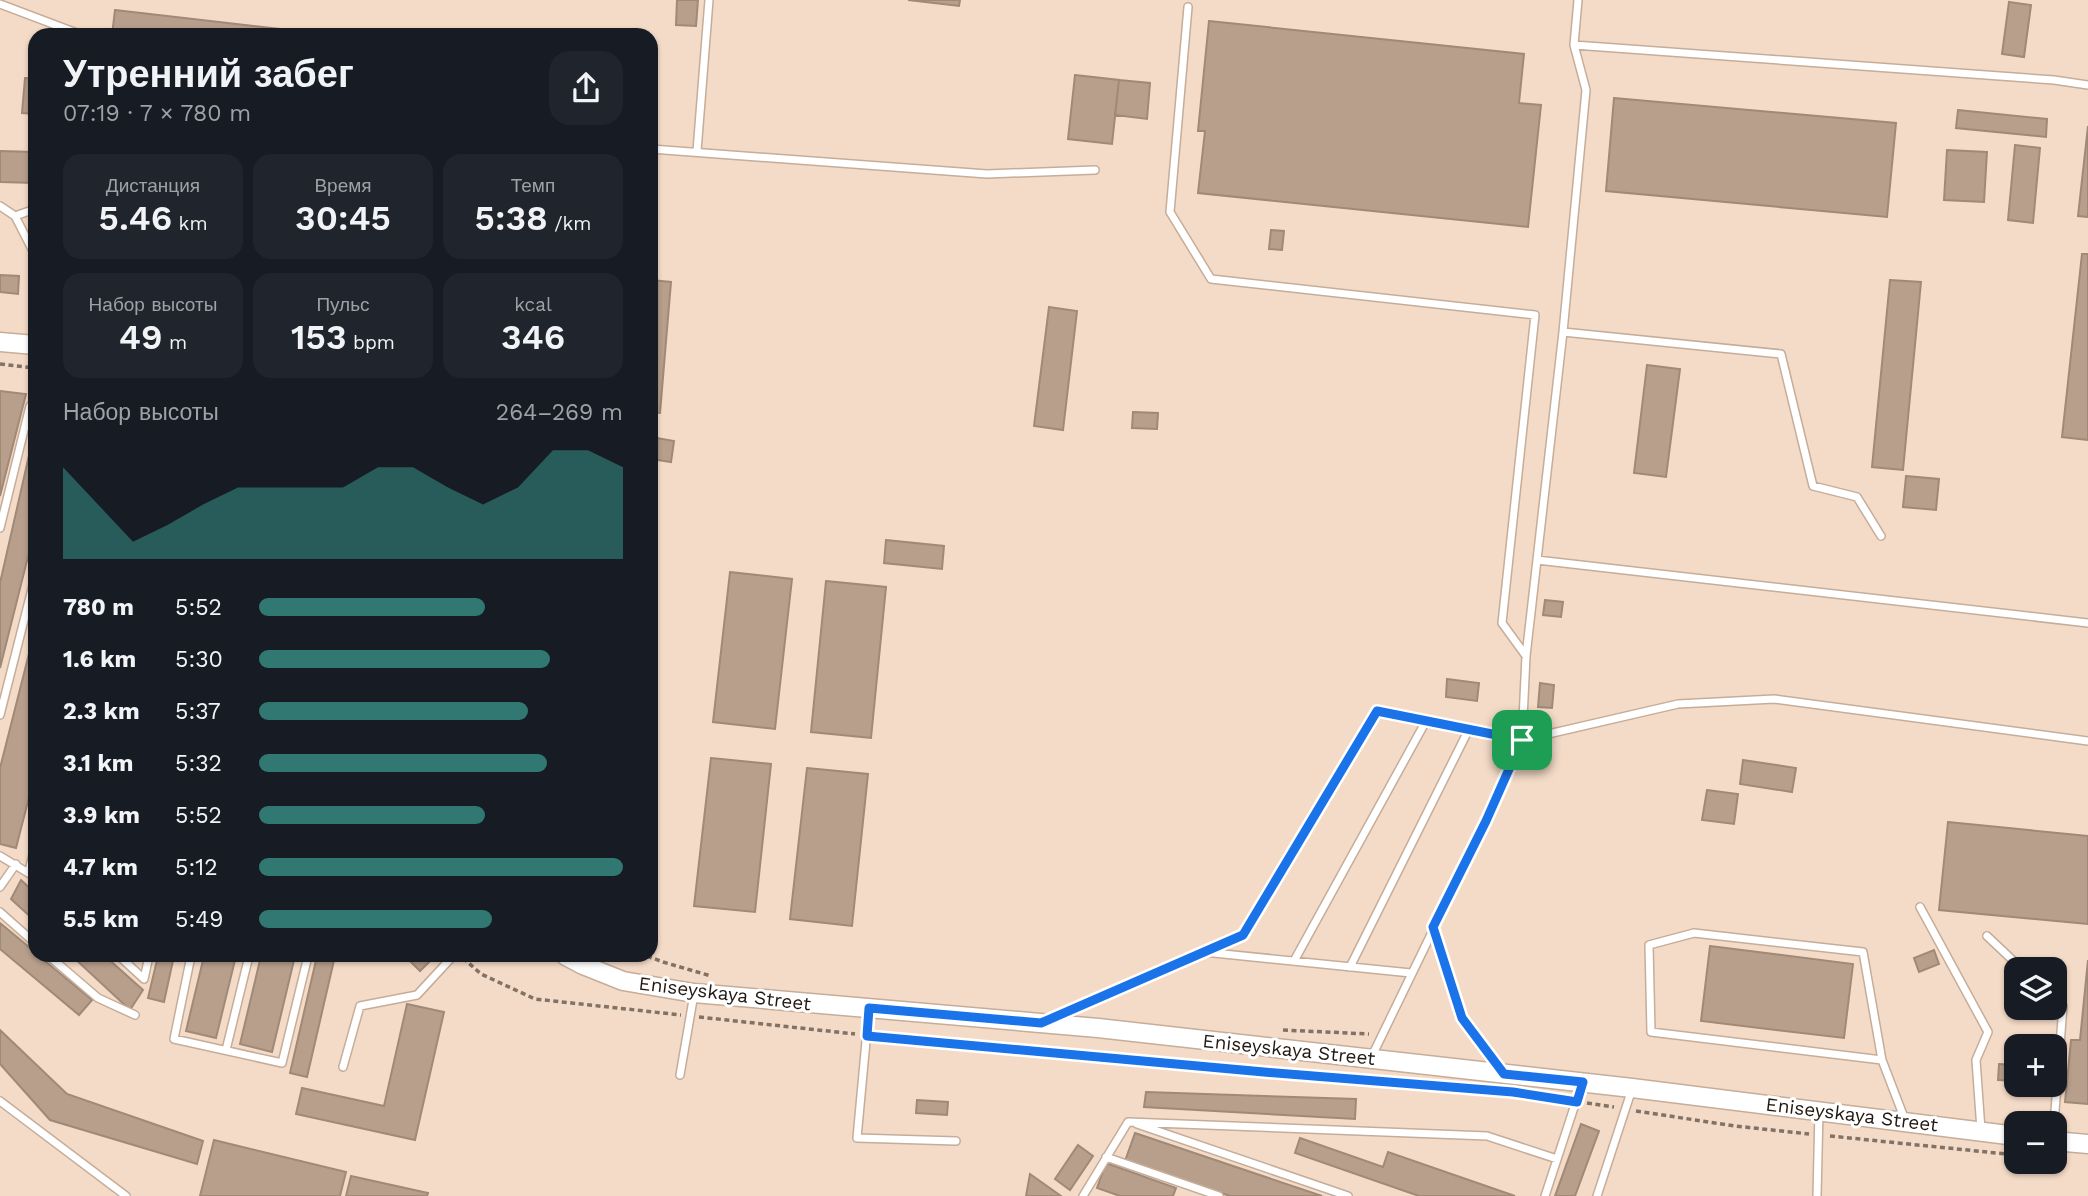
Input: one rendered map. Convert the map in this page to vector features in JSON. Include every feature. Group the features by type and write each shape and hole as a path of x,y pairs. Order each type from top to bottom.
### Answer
{"street":[{"path":"0,342 28,344"},
{"name":"Eniseyskaya Street","path":"577,962 623,981 694,993 1041,1023 1371,1058 1905,1120 2004,1134"},
{"path":"2067,1142 2088,1144"}],"lane":[{"path":"697,151 709,0"},
{"path":"1371,1058 1486,821 1522,740 1526,656 1563,332 1586,90 1574,45 1578,0"},
{"path":"0,4 63,28"},
{"path":"1188,7 1170,212 1211,279 1535,315 1502,623 1526,656"},
{"path":"1574,45 2054,80 2088,85"},
{"path":"658,149 987,174 1095,170"},
{"path":"0,206 15,216 28,241"},
{"path":"15,216 28,211"},
{"path":"1563,332 1781,354 1813,486 1857,497 1881,536"},
{"path":"0,528 28,414"},
{"path":"1538,560 2088,623"},
{"path":"0,715 28,604"},
{"path":"1041,1023 1243,935 1377,711 1522,740 1678,704 1774,699 2088,741"},
{"path":"1294,961 1426,721"},
{"path":"1350,967 1469,729"},
{"path":"0,856 28,872"},
{"path":"0,887 16,864"},
{"path":"1920,907 1988,1032 1976,1060 1981,1131"},
{"path":"0,912 28,937"},
{"path":"1433,927 1462,1018 1504,1074"},
{"path":"1882,1060 1651,1032 1649,945 1694,933 1863,953 1882,1060 1905,1120"},
{"path":"1987,936 2009,957"},
{"path":"1204,952 1411,973"},
{"path":"57,962 98,998 135,1015"},
{"path":"126,962 144,979 148,962"},
{"path":"190,962 174,1039 282,1063 307,962"},
{"path":"226,1051 248,962"},
{"path":"343,1067 360,1006 417,995 447,962"},
{"path":"680,1075 694,993"},
{"path":"869,1008 857,1139 956,1141"},
{"path":"2055,1111 2062,1020"},
{"path":"1545,1196 1583,1082"},
{"path":"1597,1196 1632,1088"},
{"path":"0,1101 126,1196"},
{"path":"1817,1196 1819,1110"},
{"path":"1128,1122 1487,1136 1557,1159"},
{"path":"1083,1196 1128,1122"},
{"path":"1128,1122 1348,1196"},
{"path":"1106,1157 1219,1196"}],"path":[{"path":"0,363 28,367"},
{"path":"467,962 481,974 535,999 867,1036 1278,1074 1458,1087"},
{"path":"1577,1102 1735,1126 2004,1154"}],"building":[{"path":"677,0 698,0 696,26 676,25"},
{"path":"908,0 960,0 959,6"},
{"path":"2009,2 2031,5 2024,57 2002,54"},
{"path":"115,10 271,28 113,28"},
{"path":"1209,21 1524,54 1519,103 1541,105 1528,227 1198,193 1205,131 1198,131"},
{"path":"1075,75 1119,80 1112,144 1068,139"},
{"path":"25,78 28,78 28,113 22,113"},
{"path":"1119,80 1150,83 1147,119 1115,115"},
{"path":"1614,98 1896,123 1887,217 1606,191"},
{"path":"1958,110 2047,119 2046,137 1956,128"},
{"path":"2088,126 2088,217 2078,216"},
{"path":"2015,145 2040,148 2033,223 2008,220"},
{"path":"1947,150 1987,152 1984,202 1944,200"},
{"path":"0,151 28,152 28,183 0,182"},
{"path":"1271,230 1284,231 1282,250 1269,249"},
{"path":"2082,254 2088,254 2088,440 2062,437"},
{"path":"0,275 19,276 18,294 0,292"},
{"path":"1890,280 1921,282 1903,470 1872,467"},
{"path":"658,281 671,282 658,413"},
{"path":"1049,307 1077,311 1063,430 1034,426"},
{"path":"1647,365 1680,369 1666,477 1634,473"},
{"path":"0,391 26,394 0,496"},
{"path":"1133,412 1158,413 1157,429 1132,428"},
{"path":"658,438 674,441 671,462 658,460"},
{"path":"28,460 28,557 0,668 0,583"},
{"path":"1906,476 1939,479 1936,510 1903,507"},
{"path":"886,540 944,546 942,569 884,563"},
{"path":"730,572 792,579 775,729 713,722"},
{"path":"826,581 886,587 871,738 811,732"},
{"path":"1545,600 1563,602 1561,617 1543,615"},
{"path":"28,658 28,801 16,848 0,844 0,768"},
{"path":"1447,679 1479,683 1477,701 1446,697"},
{"path":"1540,683 1554,685 1552,708 1538,707"},
{"path":"711,758 771,764 755,912 694,906"},
{"path":"1743,760 1796,768 1792,792 1740,784"},
{"path":"807,768 868,774 852,926 790,919"},
{"path":"1707,790 1738,794 1734,824 1702,820"},
{"path":"1948,822 2088,836 2088,924 1939,910"},
{"path":"21,880 28,886 28,915 11,899"},
{"path":"0,923 28,946 28,962 46,962 92,1000 79,1015 0,949"},
{"path":"1710,946 1853,964 1844,1038 1701,1021"},
{"path":"1934,950 1939,964 1919,972 1914,958"},
{"path":"2088,960 2088,1104 2065,1102 2071,1040 2080,1040"},
{"path":"78,962 112,962 143,990 130,1010"},
{"path":"157,962 173,962 164,1002 148,998"},
{"path":"203,962 235,962 216,1038 186,1031"},
{"path":"260,962 294,962 272,1052 240,1044"},
{"path":"316,962 334,962 307,1077 290,1073"},
{"path":"411,962 429,962 420,971"},
{"path":"407,1004 444,1012 415,1140 296,1114 302,1088 384,1106"},
{"path":"0,1030 67,1094 203,1141 197,1164 50,1120 0,1064"},
{"path":"1999,1064 2004,1064 2004,1080 1998,1080"},
{"path":"1146,1092 1356,1099 1355,1119 1144,1107"},
{"path":"917,1100 948,1102 947,1115 916,1113"},
{"path":"1581,1124 1599,1131 1575,1196 1555,1196"},
{"path":"1135,1133 1322,1196 1230,1196 1125,1161"},
{"path":"1300,1138 1383,1167 1388,1152 1515,1196 1419,1196 1295,1153"},
{"path":"214,1140 346,1172 340,1196 200,1196"},
{"path":"1078,1145 1093,1156 1070,1190 1055,1179"},
{"path":"1106,1163 1176,1188 1173,1196 1120,1196 1097,1188"},
{"path":"1030,1174 1061,1196 1026,1196"},
{"path":"351,1176 428,1193 427,1196 346,1196"}],"route":[{"path":"1377,711 1522,740 1486,821 1433,927 1462,1018 1504,1074 1583,1082 1577,1102 1513,1092 867,1036 869,1008 1041,1023 1243,935 1377,711"}]}
